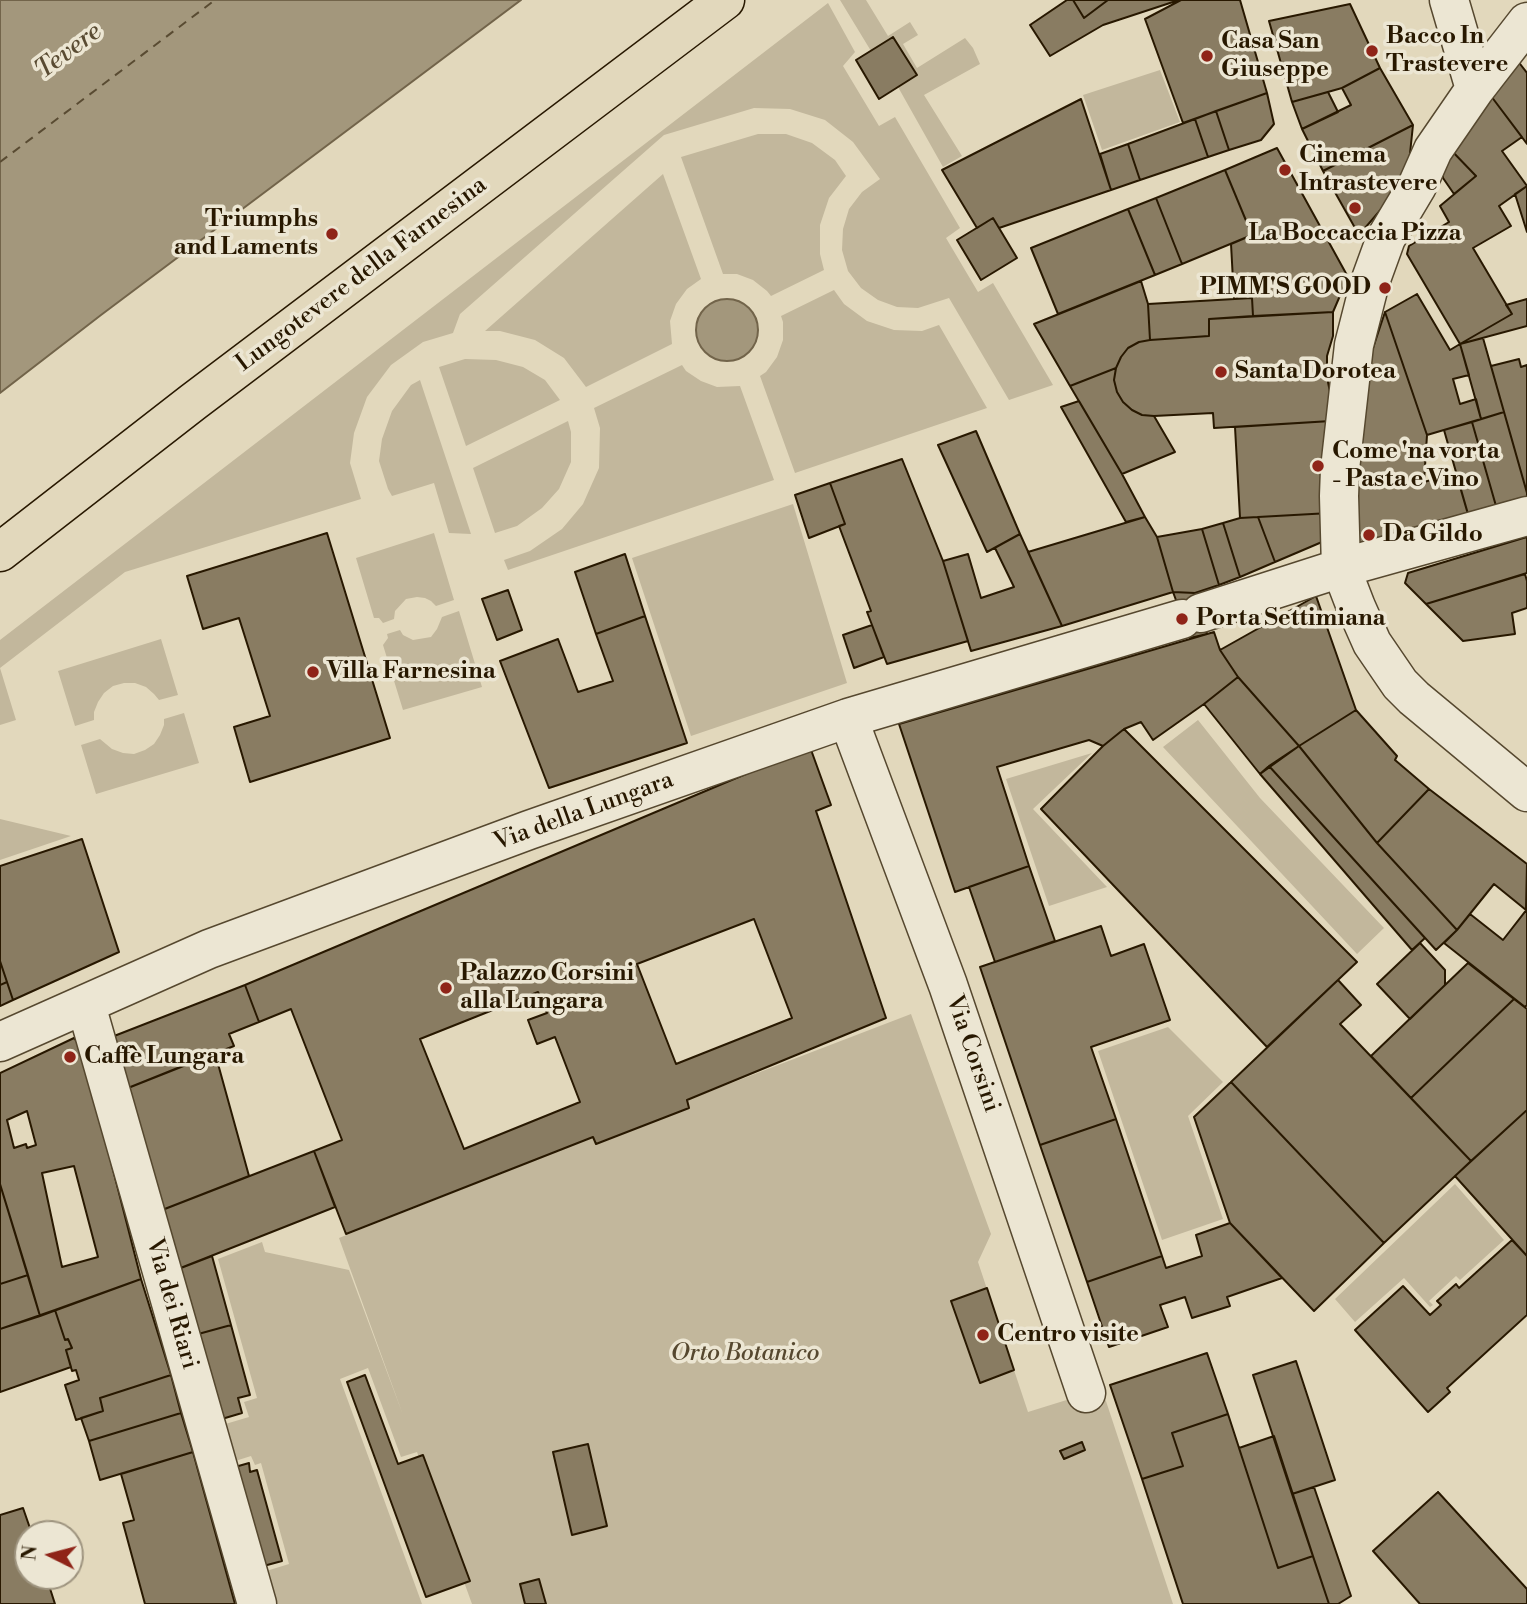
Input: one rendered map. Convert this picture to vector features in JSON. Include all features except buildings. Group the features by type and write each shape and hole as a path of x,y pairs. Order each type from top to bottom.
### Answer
{"main road":[{"name":"Lungotevere della Farnesina","path":"0,552 725,0"}],"street":[{"path":"1449,0 1475,89"},
{"path":"1527,22 1475,89 1433,150 1417,187 1386,238 1370,282 1354,345 1340,469 1339,536 1341,568 1356,607 1372,643 1401,684 1428,711 1527,792"},
{"name":"Via della Lungara","path":"0,1042 209,949 529,830 848,719 1192,616 1341,568 1527,516"},
{"name":"Via Corsini","path":"848,719 948,985 1086,1393"},
{"name":"Via dei Riari","path":"86,1005 257,1604"}],"green space":[{"path":"840,0 866,0 888,36 910,22 918,35 903,44 917,68 965,38 973,48 980,64 924,95 962,156 943,167 898,87 916,75 894,38 871,51"},
{"path":"828,3 855,52 843,66 879,126 895,117 960,228 946,238 978,292 993,283 1053,385 1009,400 949,298 918,308 897,307 878,300 861,288 848,271 842,250 843,229 849,209 862,192 880,179 853,142 825,120 790,109 754,108 664,135 460,314 453,333 423,342 391,365 367,397 354,433 350,463 361,499 125,572 0,668 0,640"},
{"path":"1160,70 1180,122 1102,150 1083,95"},
{"path":"758,134 786,134 812,143 835,160 846,176 829,198 820,225 820,254 824,270 771,296 753,280 737,274 723,274 681,157"},
{"path":"663,174 701,279 687,289 676,304 670,321 672,344 586,387 564,358 535,340 500,331 485,331"},
{"path":"834,290 844,304 867,321 894,330 922,331 939,325 987,408 795,473 760,376 777,357 783,340 781,316"},
{"path":"465,359 496,360 523,367 545,380 560,400 466,446 439,367"},
{"path":"682,365 701,381 717,387 740,386 774,480 508,570 504,560 530,551 562,529 583,504 599,468 600,428 594,408"},
{"path":"420,380 471,534 449,533 434,483 392,496 388,489 379,461 382,439 392,411 411,385"},
{"path":"568,421 571,432 571,462 559,489 542,508 517,526 495,533 473,468"},
{"path":"793,504 847,683 691,736 632,558"},
{"path":"434,533 454,600 436,606 425,598 406,599 395,611 394,619 383,623 379,618 374,618 356,558"},
{"path":"459,611 482,687 403,710 383,645 388,638 387,634 400,630 403,635 413,640 431,637 442,617"},
{"path":"161,639 178,695 159,700 146,687 135,683 113,686 98,702 94,720 75,726 58,671"},
{"path":"0,668 16,720 0,725"},
{"path":"184,713 199,763 96,794 81,745 100,739 112,749 134,754 154,744 164,725 164,719"},
{"path":"1198,720 1260,798 1384,928 1357,954 1163,747"},
{"path":"1092,753 1033,809 1107,887 1049,906 1006,779"},
{"path":"0,819 71,836 0,860"},
{"name":"Orto Botanico","path":"911,1014 991,1234 978,1262 1028,1412 1102,1389 1173,1604 472,1604 417,1452 401,1457 368,1368 340,1379 422,1604 272,1604 263,1572 289,1564 261,1463 255,1465 251,1456 232,1462 222,1425 249,1417 244,1402 257,1398 218,1259 262,1242 265,1252 349,1270 403,1415 339,1238 593,1137 597,1144 689,1108 687,1100"},
{"path":"1168,1027 1223,1082 1188,1116 1223,1219 1162,1240 1098,1051"},
{"path":"1455,1184 1504,1240 1460,1280 1456,1276 1429,1301 1433,1305 1430,1307 1404,1278 1355,1322 1335,1299"}],"water":[{"name":"Tevere","path":"0,0 521,0 0,393"},
{"path":"727,299 749,308 758,330 749,352 727,361 705,352 696,330 705,308"}],"ferry route":[{"path":"0,162 215,0"}],"place":[{"name":"Bacco In Trastevere","path":"1372,51"},
{"name":"Casa San Giuseppe","path":"1207,56"},
{"name":"Cinema Intrastevere","path":"1285,170"},
{"name":"La Boccaccia Pizza","path":"1355,208"},
{"name":"Triumphs and Laments","path":"332,234"},
{"name":"PIMM'S GOOD","path":"1385,288"},
{"name":"Santa Dorotea","path":"1221,372"},
{"name":"Come 'na vorta - Pasta e Vino","path":"1318,466"},
{"name":"Da Gildo","path":"1369,535"},
{"name":"Porta Settimiana","path":"1182,619"},
{"name":"Villa Farnesina","path":"313,672"},
{"name":"Palazzo Corsini alla Lungara","path":"446,988"},
{"name":"Caffè Lungara","path":"70,1057"},
{"name":"Centro visite","path":"983,1335"}]}
